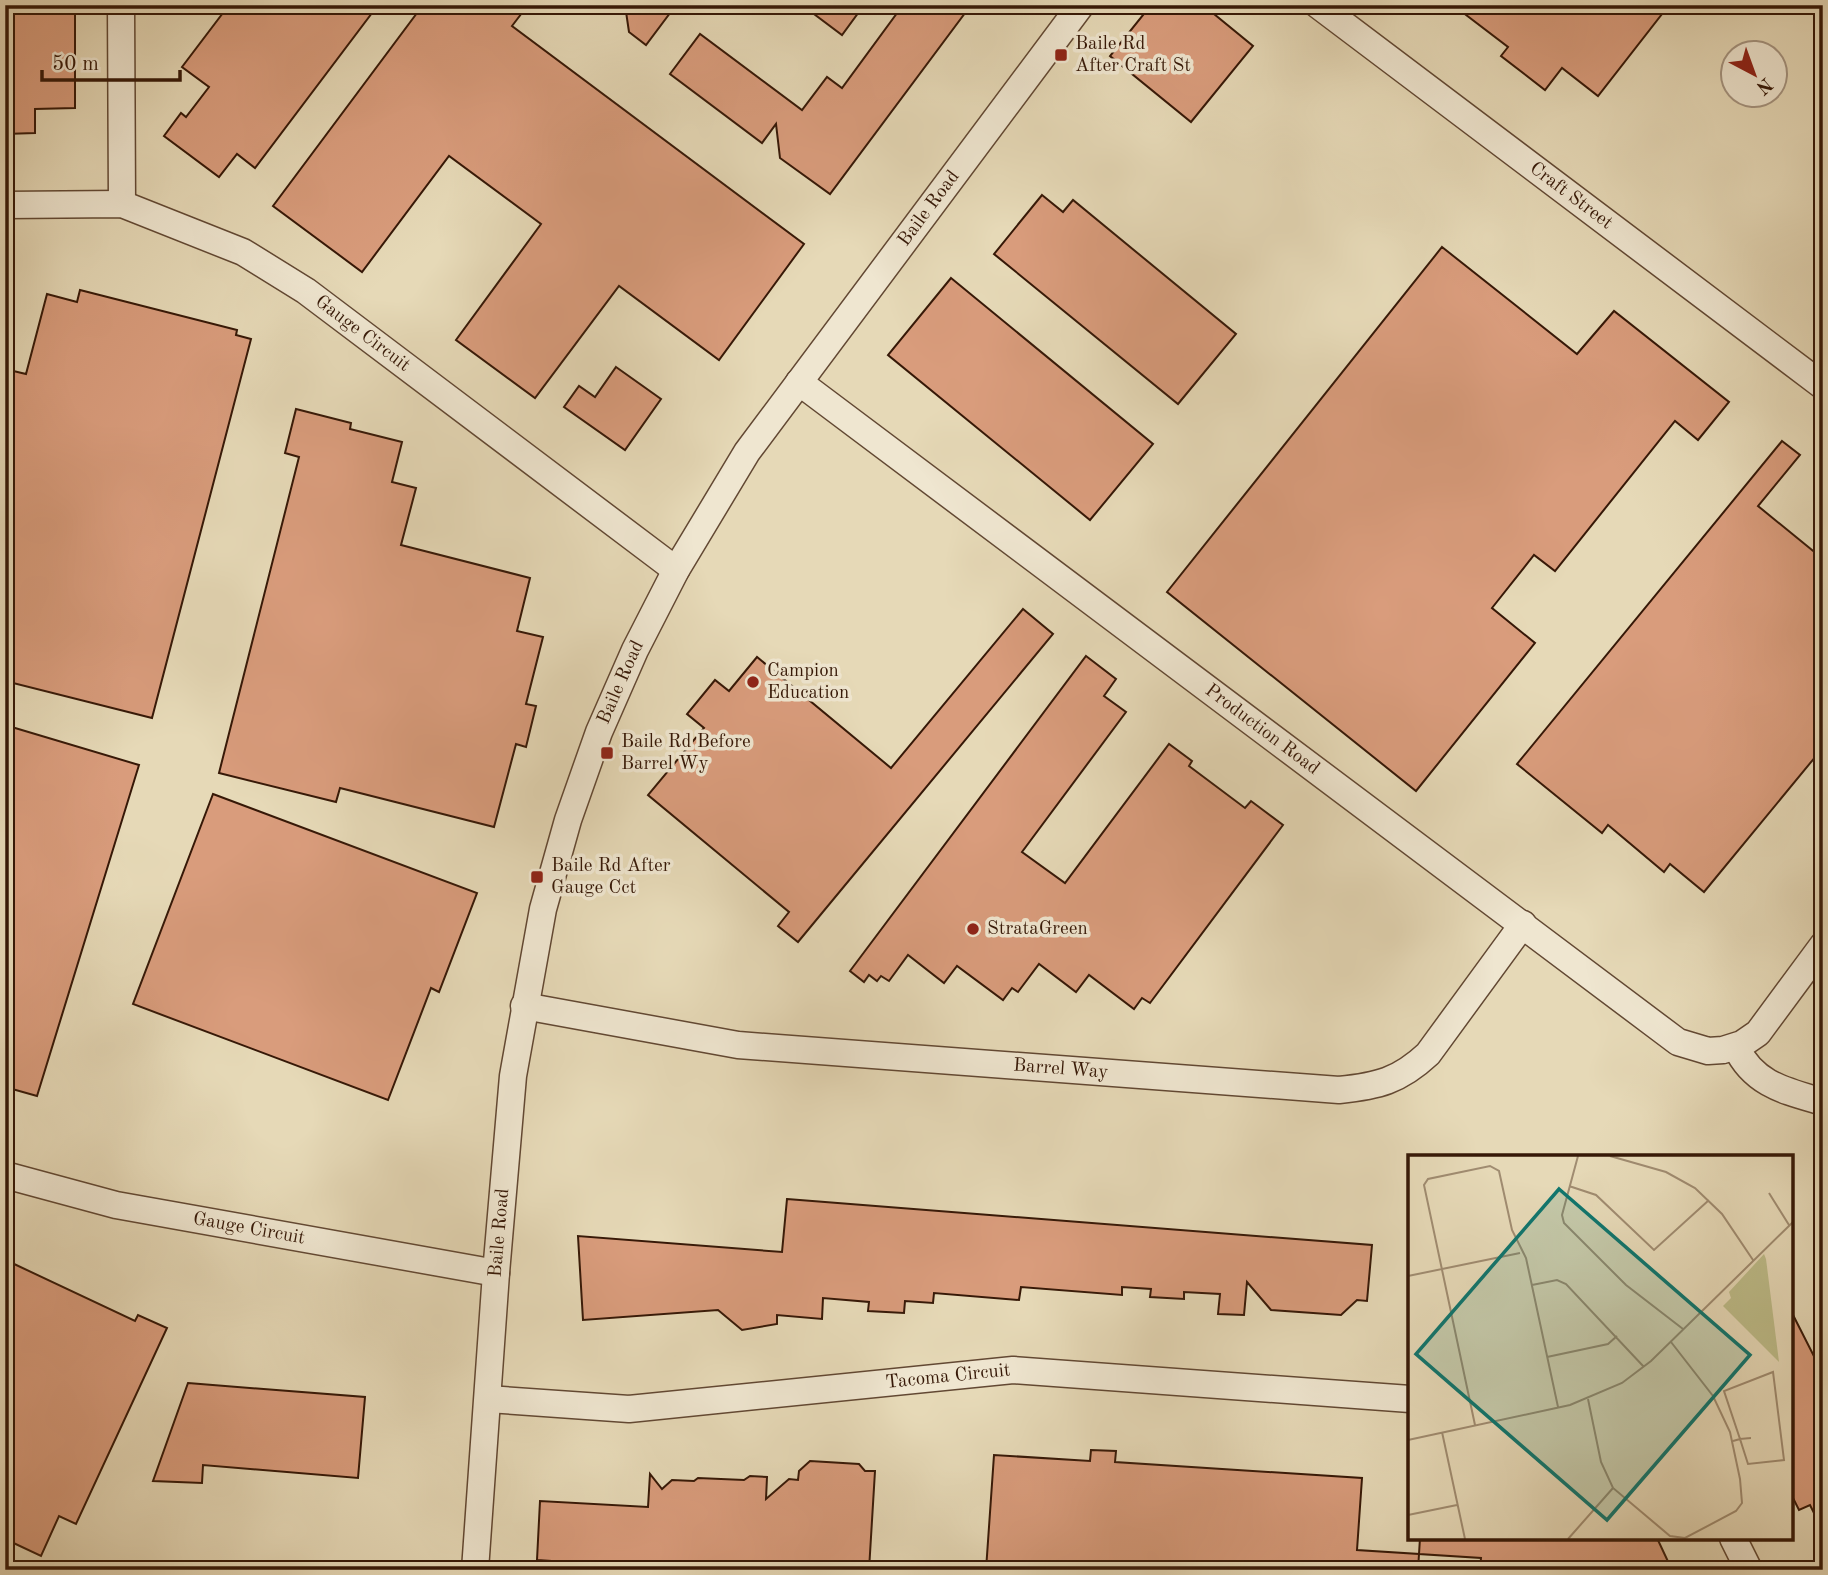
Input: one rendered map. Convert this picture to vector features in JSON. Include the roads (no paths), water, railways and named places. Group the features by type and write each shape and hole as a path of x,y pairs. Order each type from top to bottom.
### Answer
{"street":[{"path":"121,5 122,204"},
{"name":"Baile Road","path":"475,1570 513,1076 543,909 568,820 600,733 630,662 676,570 747,453 1082,5"},
{"name":"Craft Street","path":"1318,5 1823,386"},
{"name":"Gauge Circuit","path":"5,205 122,204 243,252 306,291 676,570"},
{"name":"Production Road","path":"799,382 1678,1042 1708,1051 1736,1047"},
{"name":"Barrel Way","path":"524,1006 738,1045 1339,1090 1371,1087 1394,1080 1428,1054 1523,924"},
{"path":"1823,945 1758,1033 1736,1047 1742,1059 1758,1076 1779,1089 1823,1102"},
{"name":"Gauge Circuit","path":"5,1175 116,1205 496,1273"},
{"name":"Tacoma Circuit","path":"488,1399 629,1409 1013,1370 1408,1399"},
{"path":"1734,1540 1749,1570"}],"place":[{"name":"Baile Rd After Craft St","path":"1061,55"},
{"name":"Campion Education","path":"753,682"},
{"name":"Baile Rd Before Barrel Wy","path":"607,753"},
{"name":"Baile Rd After Gauge Cct","path":"537,877"},
{"name":"StrataGreen","path":"973,929"}]}
